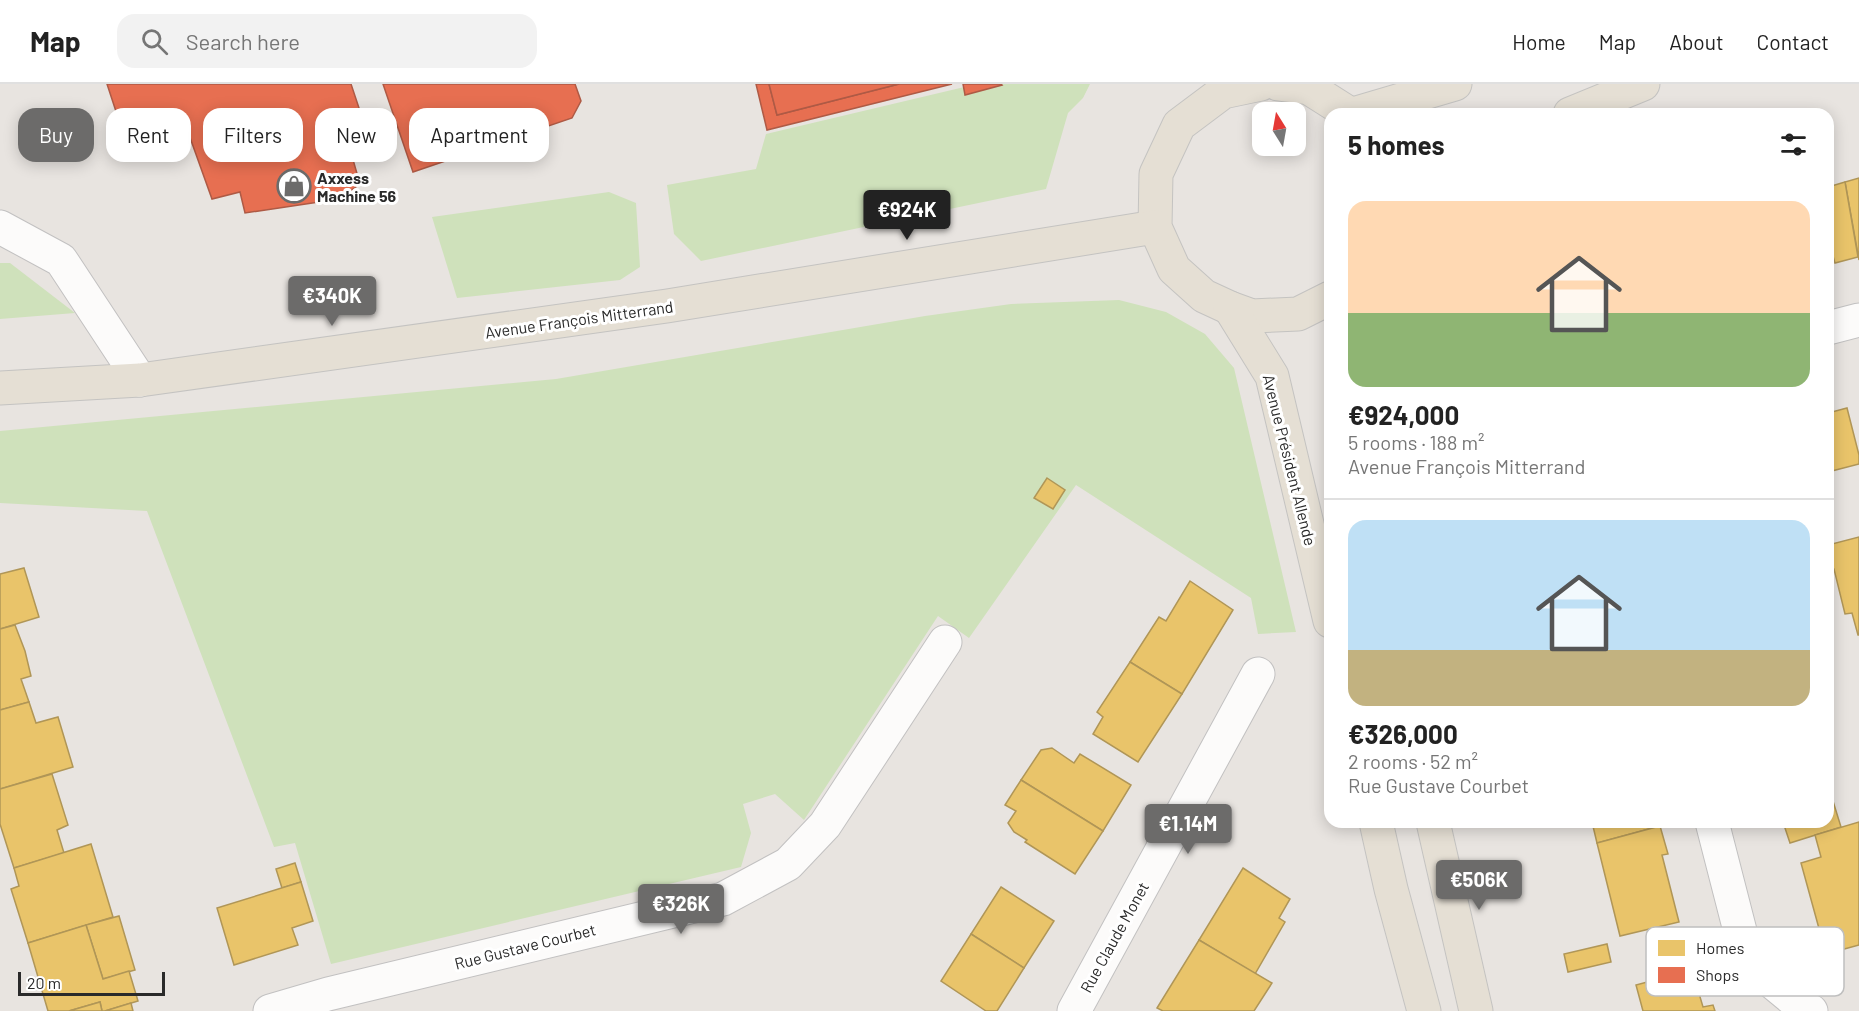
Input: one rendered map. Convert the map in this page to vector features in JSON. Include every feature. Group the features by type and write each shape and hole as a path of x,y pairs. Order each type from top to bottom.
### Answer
{"main road":[{"path":"1262,84 1222,88 1179,125 1156,174 1155,226 1174,269 1204,296 1230,308 1252,316 1298,314 1324,301"},
{"path":"1278,84 1309,88 1342,108"},
{"path":"1371,108 1455,84"},
{"path":"1585,108 1643,84"},
{"name":"Avenue François Mitterrand","path":"0,388 140,380 667,306 1155,226"},
{"name":"Avenue Président Allende","path":"1230,308 1272,376 1324,596"},
{"path":"1377,828 1391,889 1424,1011"},
{"path":"1434,828 1476,1011"}],"street":[{"path":"0,227 61,260 140,380"},
{"path":"1834,326 1859,320"},
{"name":"Rue Gustave Courbet","path":"270,1011 328,994 723,899 788,864 825,825 945,642"},
{"name":"Rue Claude Monet","path":"1074,1011 1258,674"},
{"path":"1714,828 1739,927"},
{"path":"1789,996 1811,1011"}],"green space":[{"path":"977,84 1090,84 1083,98 1068,113 1046,189 701,261 674,234 667,185 756,169 766,134"},
{"path":"609,192 636,203 640,267 620,280 457,298 432,217"},
{"path":"0,263 10,263 75,313 0,319"},
{"path":"1119,300 1166,312 1205,334 1234,368 1296,632 1258,634 1251,598 1076,485 969,638 938,616 804,820 775,794 743,804 751,833 741,867 331,964 295,843 274,847 147,511 0,503 0,431 556,379 925,316 1011,304"}],"building: Homes":[{"path":"1859,178 1859,260 1845,182"},
{"path":"1845,182 1858,257 1835,263 1834,260 1834,185"},
{"path":"1847,408 1859,455 1859,464 1834,470 1834,411"},
{"path":"1047,478 1065,490 1053,509 1034,498"},
{"path":"1859,537 1859,635 1852,613 1845,614 1834,569 1834,543"},
{"path":"24,568 39,617 0,629 0,574"},
{"path":"1190,581 1233,610 1182,694 1130,662 1159,617 1166,621"},
{"path":"15,625 31,676 21,679 29,702 0,710 0,629"},
{"path":"1130,662 1182,694 1138,762 1093,734 1103,717 1097,712"},
{"path":"29,702 36,723 58,717 73,767 0,789 0,710"},
{"path":"1052,748 1074,763 1080,754 1131,785 1103,831 1021,780 1041,750"},
{"path":"52,774 68,825 57,830 64,853 14,868 0,824 0,789"},
{"path":"1021,780 1103,831 1075,874 1025,842 1027,840 1014,832 1008,823 1016,811 1005,805"},
{"path":"1834,804 1841,827 1790,843 1785,828 1834,828"},
{"path":"1859,822 1859,945 1844,949 1844,927 1819,927 1801,863 1821,857 1815,835"},
{"path":"1593,828 1653,828 1597,843"},
{"path":"1653,828 1661,828 1668,854 1662,855 1679,922 1646,927 1646,930 1620,936 1597,843"},
{"path":"91,844 113,917 28,943 11,889 19,886 14,868"},
{"path":"295,863 301,882 282,888 276,869"},
{"path":"1243,868 1290,899 1279,918 1285,922 1255,974 1199,940"},
{"path":"301,882 313,921 292,928 298,945 234,965 217,908"},
{"path":"1001,887 1054,921 1024,968 971,934"},
{"path":"119,916 135,970 103,979 86,925"},
{"path":"86,925 103,979 129,971 138,1001 105,1011 102,1011 100,1002 69,1011 48,1011 28,943"},
{"path":"971,934 1024,968 997,1011 986,1011 941,981"},
{"path":"1199,940 1272,983 1254,1011 1163,1011 1157,1008"},
{"path":"1607,944 1611,962 1568,972 1564,954"},
{"path":"1646,982 1646,996 1700,996 1703,1007 1713,1005 1715,1011 1643,1011 1636,985"},
{"path":"100,1002 102,1011 69,1011"},
{"path":"131,1003 133,1011 105,1011"}],"building: Shops":[{"path":"107,84 351,84 359,108 315,108 315,162 354,162 360,184 339,199 245,213 240,192 212,199 191,140 191,108 115,108"},
{"path":"383,84 575,84 581,101 572,118 549,126 549,108 409,108 409,160 397,125 397,108 391,108"},
{"path":"756,84 769,84 777,115 899,84 952,84 767,130"},
{"path":"769,84 899,84 777,115"},
{"path":"963,84 1001,84 1002,85 965,95"},
{"path":"410,162 442,162 413,172"}],"place":[{"name":"Axxess Machine 56","path":"294,186"}]}
